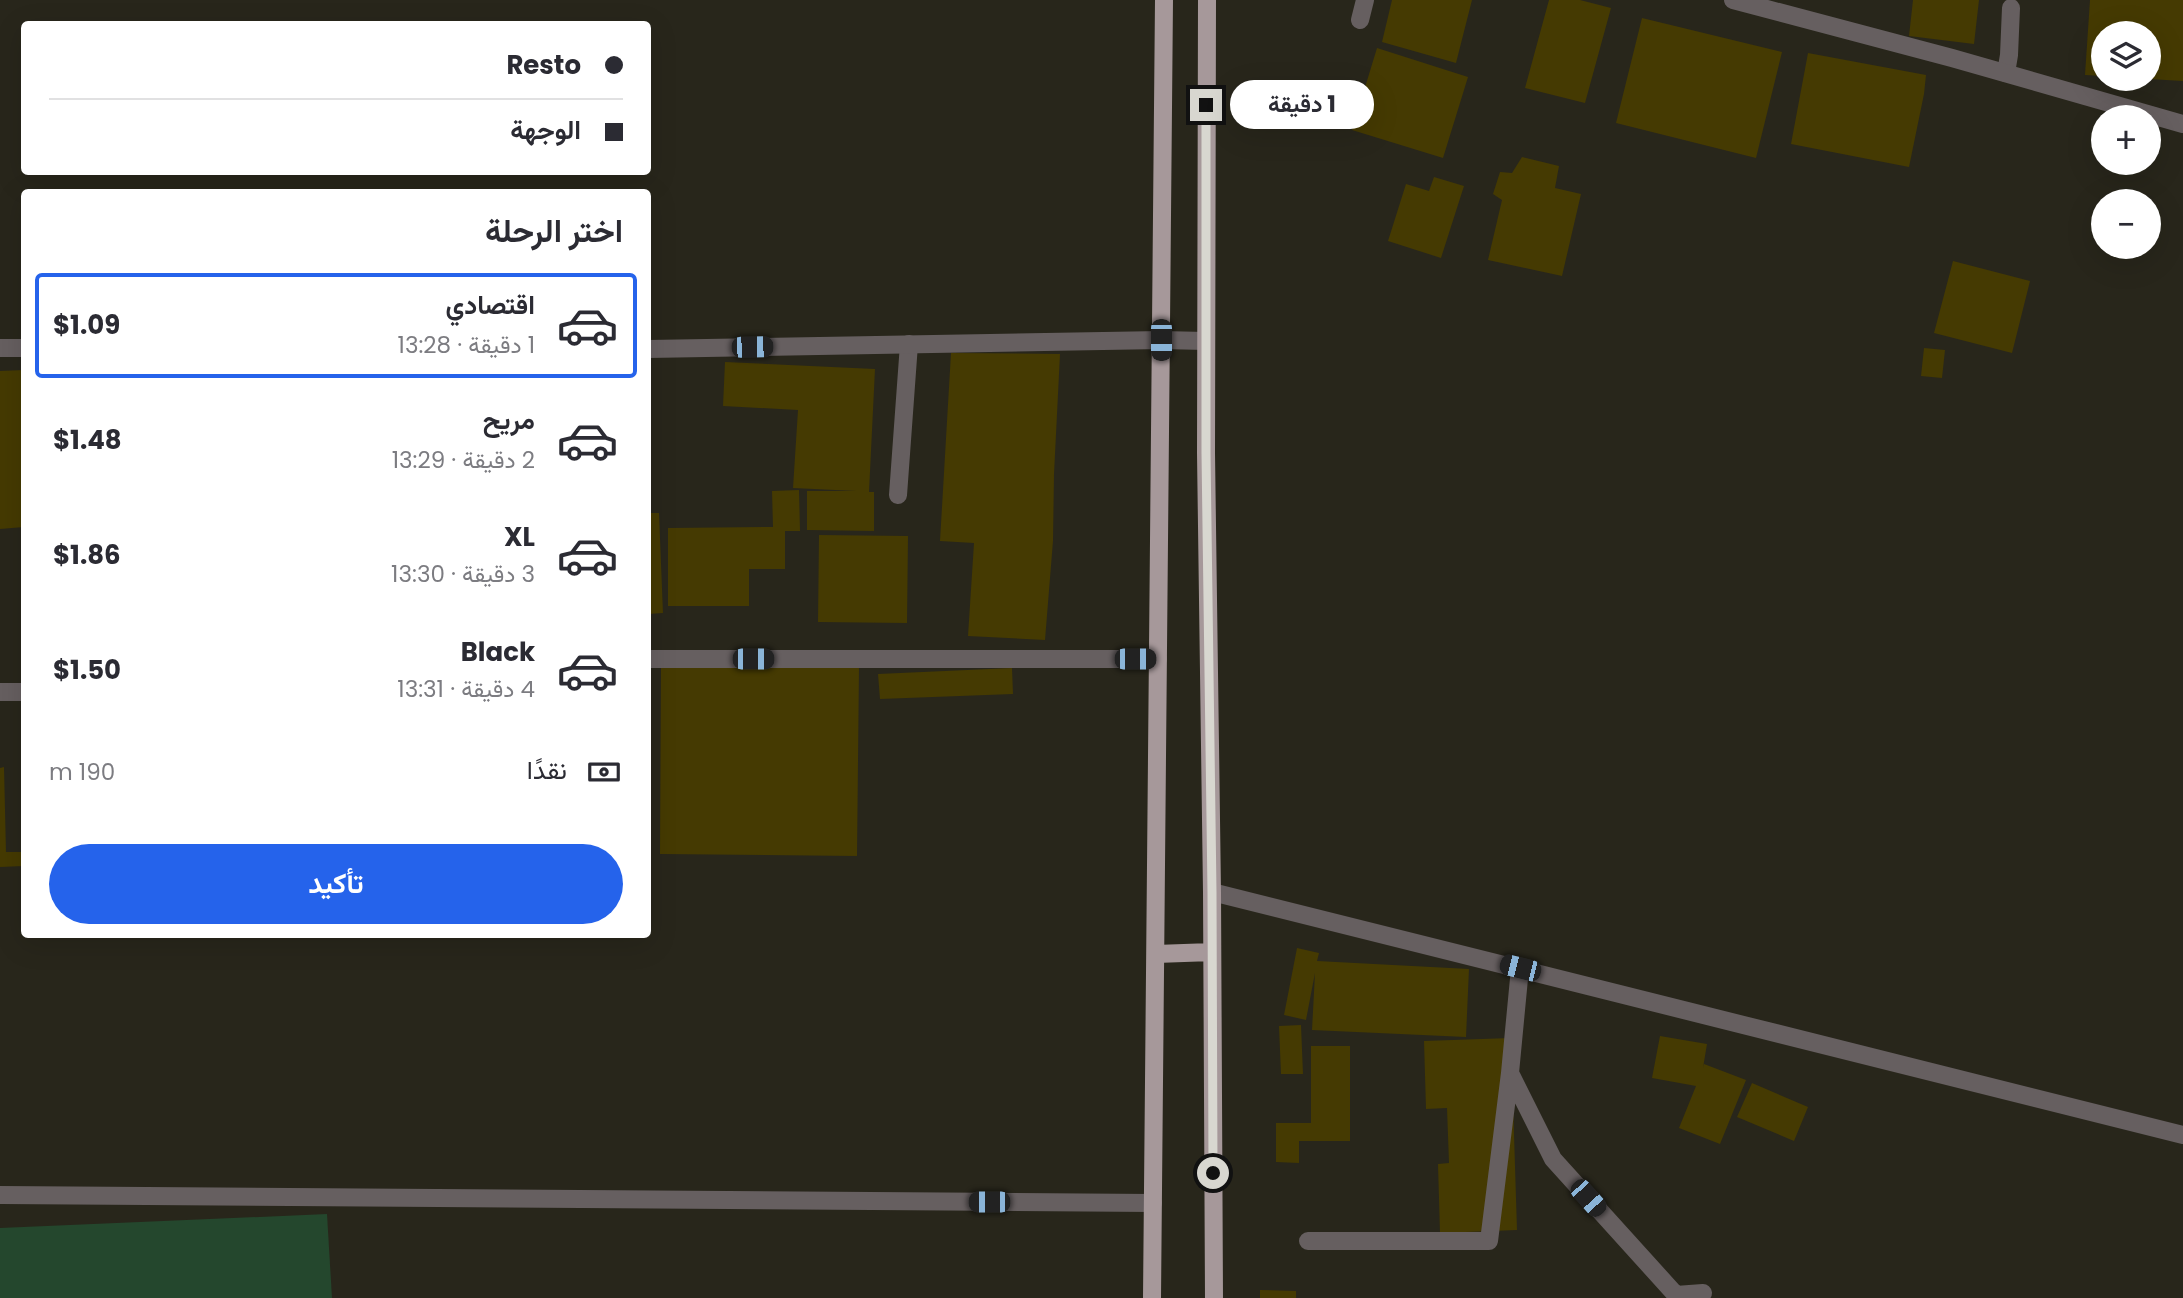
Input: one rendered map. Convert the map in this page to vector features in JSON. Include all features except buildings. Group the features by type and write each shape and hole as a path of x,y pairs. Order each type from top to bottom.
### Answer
{"main road":[{"path":"1152,1298 1164,0"},
{"path":"1207,0 1206,341 1214,1298"},
{"path":"1156,954 1212,952"}],"street":[{"path":"1360,20 1365,0"},
{"path":"1733,0 2006,73 2183,124"},
{"path":"2006,73 2011,8"},
{"path":"651,349 1206,341"},
{"path":"898,495 909,344"},
{"path":"0,348 21,348"},
{"path":"651,659 1158,659"},
{"path":"0,692 21,692"},
{"path":"1212,892 2183,1135"},
{"path":"1308,1241 1489,1241 1520,968"},
{"path":"1510,1073 1553,1160 1676,1295 1703,1293"},
{"path":"0,1195 1153,1203"}],"green space":[{"path":"327,1214 332,1298 0,1298 0,1228"}],"route":[{"path":"1206,105 1206,453 1213,1173"}]}
